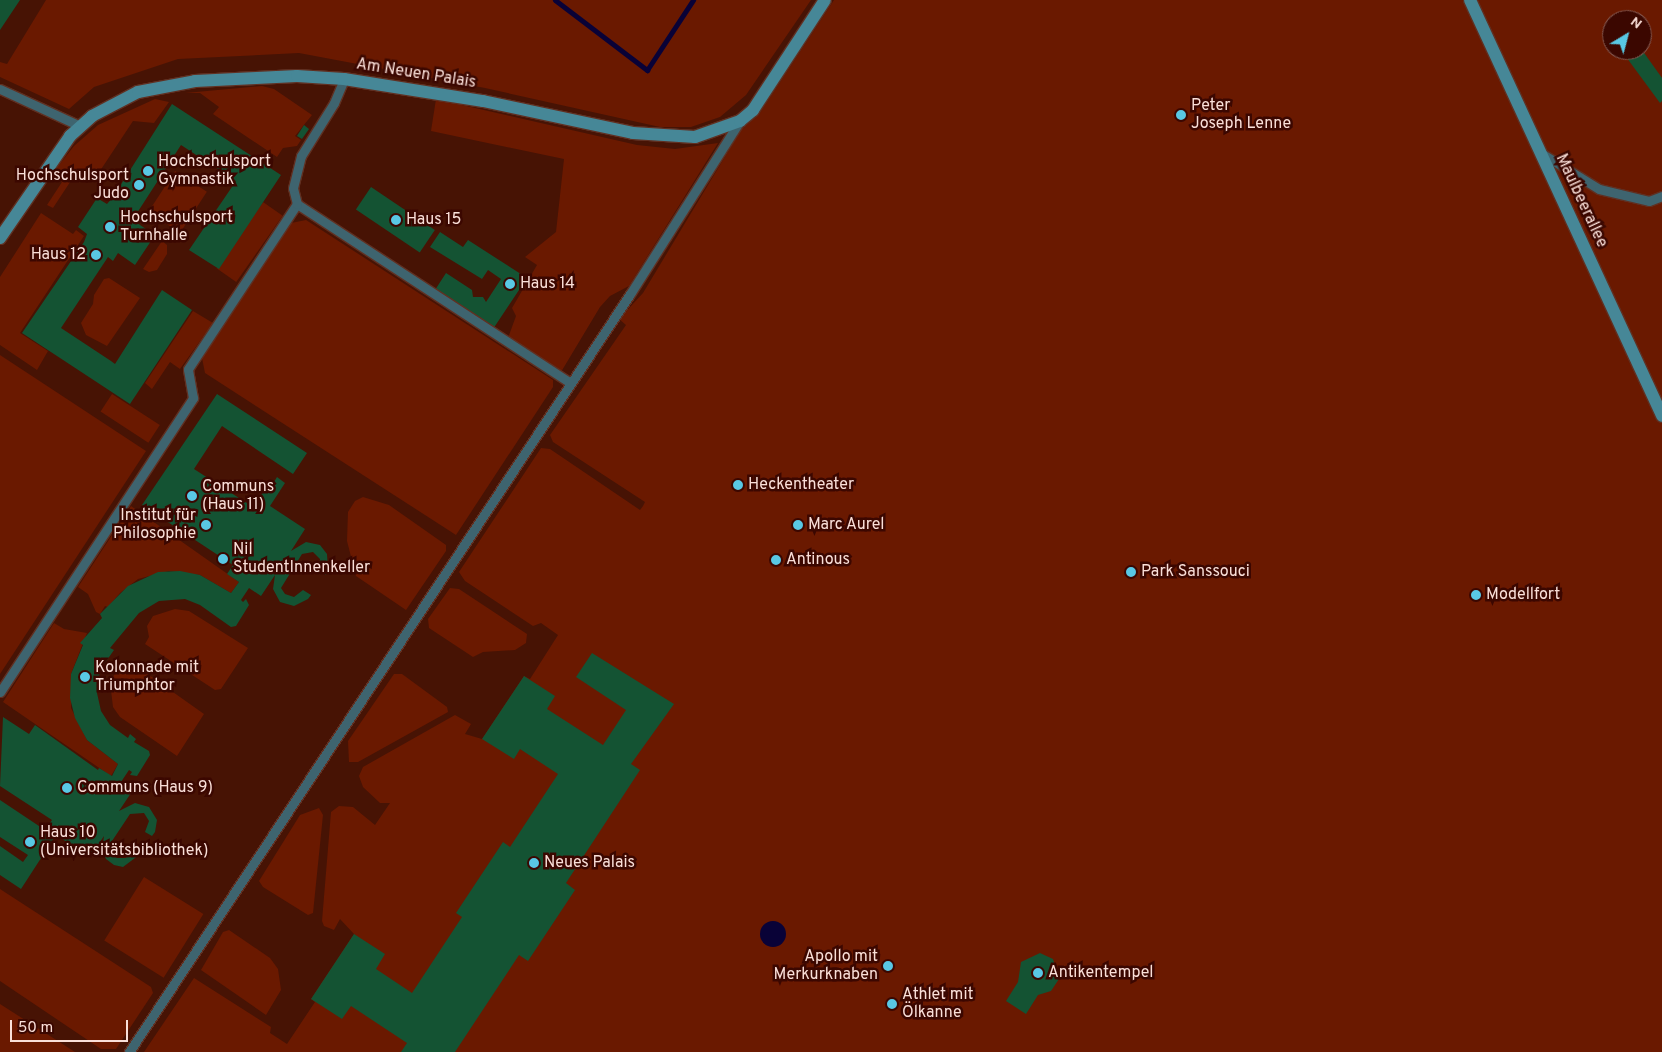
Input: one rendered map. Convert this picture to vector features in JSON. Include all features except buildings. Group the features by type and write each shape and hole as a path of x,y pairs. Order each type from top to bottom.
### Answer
{"street":[{"name":"Am Neuen Palais","path":"0,238 50,160 80,126 92,116 148,90 195,82 297,76 344,79 483,101 658,137 695,136 740,121 758,102 825,0"},
{"name":"Maulbeerallee","path":"1470,0 1662,416"}],"lane":[{"path":"344,79 334,104 301,156 293,188 297,204 571,383"},
{"path":"0,89 80,126"},
{"path":"129,1052 571,383 740,121"},
{"path":"1541,153 1599,189 1649,201 1662,196"},
{"path":"0,692 193,398 188,369 297,204"}],"shaded area":[{"path":"46,0 811,0 746,95 720,117 691,127 660,127 485,88 299,53 178,59 94,87 69,109 0,77 0,62 7,64"},
{"name":"Park Sanssouci","path":"834,0 1662,0 1662,1052 144,1052 194,978 271,1027 270,1033 287,1044 315,1002 311,999 354,934 340,919 334,930 324,926 322,921 331,812 339,806 353,807 375,825 390,803 380,803 363,787 359,776 363,767 455,715 471,724 465,734 482,739 524,676 530,679 558,635 541,623 533,626 465,581 459,572 541,448 550,449 640,510 643,506 645,502 553,442 550,435 626,325 619,319 643,293 741,130 759,114"},
{"path":"262,86 274,89 312,115 295,136 301,140 297,146 283,148 277,157 213,114 219,107 200,93 185,93"},
{"path":"155,99 169,102 154,123 133,121 94,180 78,170 53,208 47,205 62,182 51,175 74,146 98,125"},
{"path":"436,99 637,145 675,149 718,143 629,286 610,296 600,307 561,372 508,338 516,316 512,308 537,265 525,257 556,232 564,159 431,131"},
{"path":"175,171 207,192 180,233 148,212"},
{"path":"263,202 283,216 236,282 217,268"},
{"path":"41,213 73,234 76,230 84,236 20,333 48,351 37,370 0,345 0,277"},
{"path":"306,220 553,380 553,387 456,535 205,373 202,358 291,223"},
{"path":"162,241 167,245 167,254 157,270 149,272 143,269"},
{"path":"109,278 140,298 107,346 86,335 81,323 93,304 94,295 104,279"},
{"path":"193,311 213,323 180,369 170,362 152,389 145,383"},
{"path":"0,355 146,451 0,674"},
{"path":"112,394 160,425 148,443 101,412"},
{"path":"363,497 389,505 446,545 446,551 406,610 356,576 347,541 348,512 355,501"},
{"path":"131,506 239,582 231,593 200,575 169,571 138,579 120,593 108,607 105,606 100,614 96,612 88,594 78,587"},
{"path":"450,588 459,589 527,634 526,643 515,650 483,652 473,657 429,628 428,619"},
{"path":"175,609 189,611 248,648 221,689 215,690 145,644 149,637 147,626 153,616"},
{"path":"54,623 64,629 87,633 71,674 71,708 87,740 118,764 111,776 3,702"},
{"path":"132,663 204,714 177,756 120,717 113,707 110,682 117,670 127,671"},
{"path":"394,674 402,674 447,707 448,712 358,762 349,762 348,741"},
{"path":"319,808 323,815 313,913 308,915 263,887 259,881 300,815"},
{"path":"144,877 203,914 164,978 104,941"},
{"path":"0,889 151,987 153,993 116,1049 101,1049 0,981"},
{"path":"773,921 782,925 786,934 782,943 773,947 764,943 760,934 764,925"},
{"path":"229,930 270,958 278,969 281,990 266,1015 201,970 223,932"},
{"path":"0,1004 75,1052 0,1052"}],"waterway":[{"path":"555,0 647,70 693,0"}],"place":[{"name":"Peter Joseph Lenne","path":"1181,115"},
{"name":"Hochschulsport Gymnastik","path":"148,171"},
{"name":"Hochschulsport Judo","path":"139,185"},
{"name":"Haus 15","path":"396,220"},
{"name":"Hochschulsport Turnhalle","path":"110,227"},
{"name":"Haus 12","path":"96,255"},
{"name":"Haus 14","path":"510,284"},
{"name":"Heckentheater","path":"738,485"},
{"name":"Communs (Haus 11)","path":"192,496"},
{"name":"Institut für Philosophie","path":"206,525"},
{"name":"Marc Aurel","path":"798,525"},
{"name":"Nil StudentInnenkeller","path":"223,559"},
{"name":"Antinous","path":"776,560"},
{"name":"Park Sanssouci","path":"1131,572"},
{"name":"Modellfort","path":"1476,595"},
{"name":"Kolonnade mit Triumphtor","path":"85,677"},
{"name":"Communs (Haus 9)","path":"67,788"},
{"name":"Haus 10 (Universitätsbibliothek)","path":"30,842"},
{"name":"Neues Palais","path":"534,863"},
{"name":"Apollo mit Merkurknaben","path":"888,966"},
{"name":"Antikentempel","path":"1038,973"},
{"name":"Athlet mit Ölkanne","path":"892,1004"}]}
